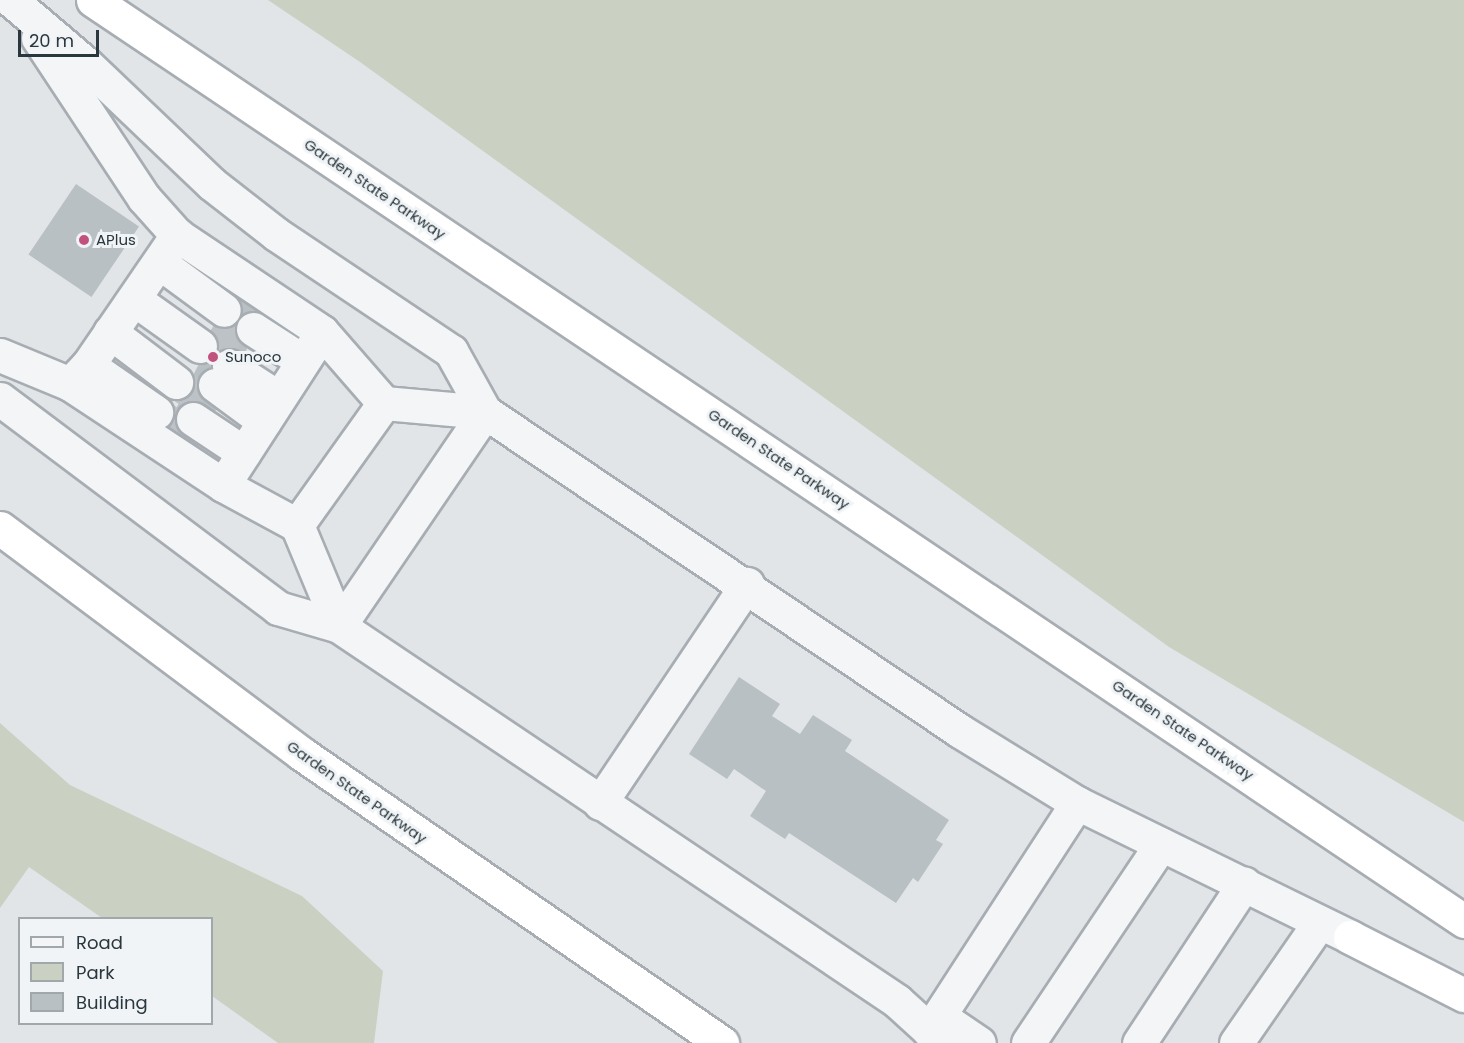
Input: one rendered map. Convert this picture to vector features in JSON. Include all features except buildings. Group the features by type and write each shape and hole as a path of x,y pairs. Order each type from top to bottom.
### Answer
{"highway":[{"name":"Garden State Parkway","path":"93,0 1464,921"},
{"name":"Garden State Parkway","path":"0,528 302,754 722,1043"},
{"path":"1350,938 1464,995"}],"lane":[{"path":"11,0 144,198 128,307"},
{"path":"11,0 85,63 221,191 276,234 452,351 485,412"},
{"path":"128,307 194,354"},
{"path":"128,307 194,354"},
{"path":"128,307 194,354"},
{"path":"128,307 194,354"},
{"path":"0,355 128,307"},
{"path":"128,307 273,408"},
{"path":"128,307 273,408 297,525 339,626"},
{"path":"223,374 273,408"},
{"path":"223,374 273,408"},
{"path":"223,374 273,408"},
{"path":"223,374 273,408 384,403 485,412 747,584 960,730 1077,803 1350,938"},
{"path":"0,399 278,608 339,626 937,1030 979,1043"},
{"path":"297,525 384,403"},
{"path":"339,626 485,412"},
{"path":"600,803 747,584"},
{"path":"937,1030 1077,803"},
{"path":"1028,1043 1161,844"},
{"path":"1139,1043 1244,884"},
{"path":"1236,1043 1319,923"}],"green space":[{"path":"268,0 1464,0 1464,822 1169,647 360,62"},
{"path":"0,723 70,785 302,896 383,971 374,1043 278,1043 213,997 213,917 101,917 29,867 0,908"}],"tunnel":[{"path":"211,329 240,349"},
{"path":"176,382 205,401"},
{"path":"156,412 184,432"}],"place":[{"name":"APlus","path":"84,240"},
{"name":"Sunoco","path":"213,357"}]}
